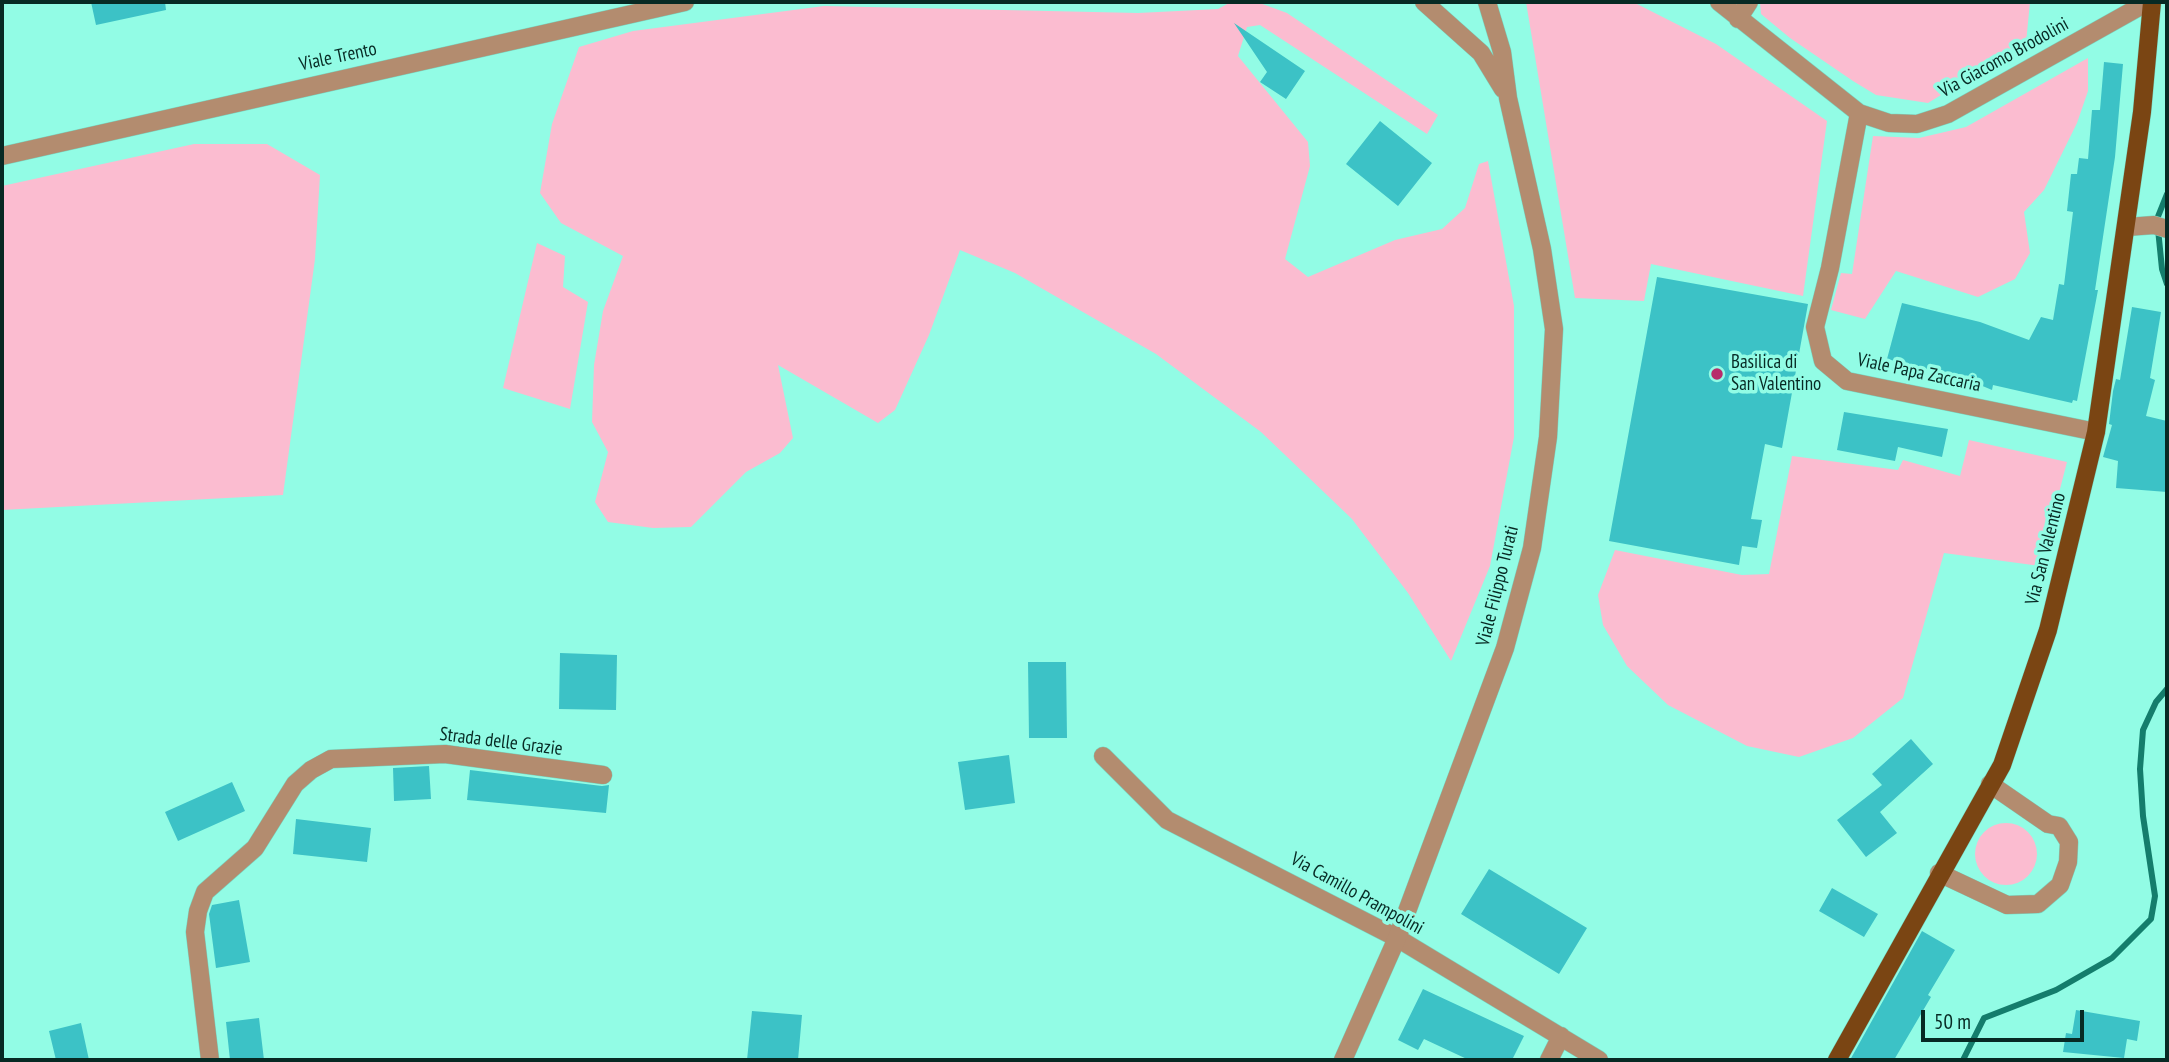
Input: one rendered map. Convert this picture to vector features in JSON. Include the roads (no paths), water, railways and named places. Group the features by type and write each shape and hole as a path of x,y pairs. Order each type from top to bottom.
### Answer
{"main road":[{"name":"Via San Valentino","path":"1837,1060 1939,873 2002,765 2048,630 2096,432 2143,112 2150,2"}],"street":[{"name":"Viale Trento","path":"2,156 635,6 685,2"},
{"name":"Viale Filippo Turati","path":"1424,2 1482,52 1508,98"},
{"path":"1430,2 1440,2"},
{"name":"Viale Filippo Turati","path":"1343,1060 1397,939 1505,648 1532,548 1548,437 1554,329 1542,249 1508,98 1502,52 1488,2"},
{"name":"Via Giacomo Brodolini","path":"1719,2 1859,113 1889,123 1917,124 1948,114 2150,2"},
{"path":"1738,19 1749,2"},
{"name":"Viale Papa Zaccaria","path":"1859,113 1830,268 1815,327 1823,361 1847,381 2096,432"},
{"path":"2127,227 2161,227"},
{"name":"Strada delle Grazie","path":"210,1060 195,932 198,912 205,892 255,848 295,784 311,770 331,759 445,754 603,775"},
{"name":"Via Camillo Prampolini","path":"1103,756 1167,820 1397,939 1599,1060"},
{"path":"1939,873 2007,905 2038,904 2060,885 2068,862 2069,842 2059,826 2048,824 1990,784"},
{"path":"1549,1060 1561,1036"}],"waterway":[{"path":"2167,194 2157,219 2162,269 2167,284"},
{"path":"1963,1060 1984,1018 2056,990 2112,958 2151,919 2155,896 2143,816 2140,769 2143,730 2156,702 2167,689"}],"place":[{"name":"Basilica di San Valentino","path":"1717,374"}]}
